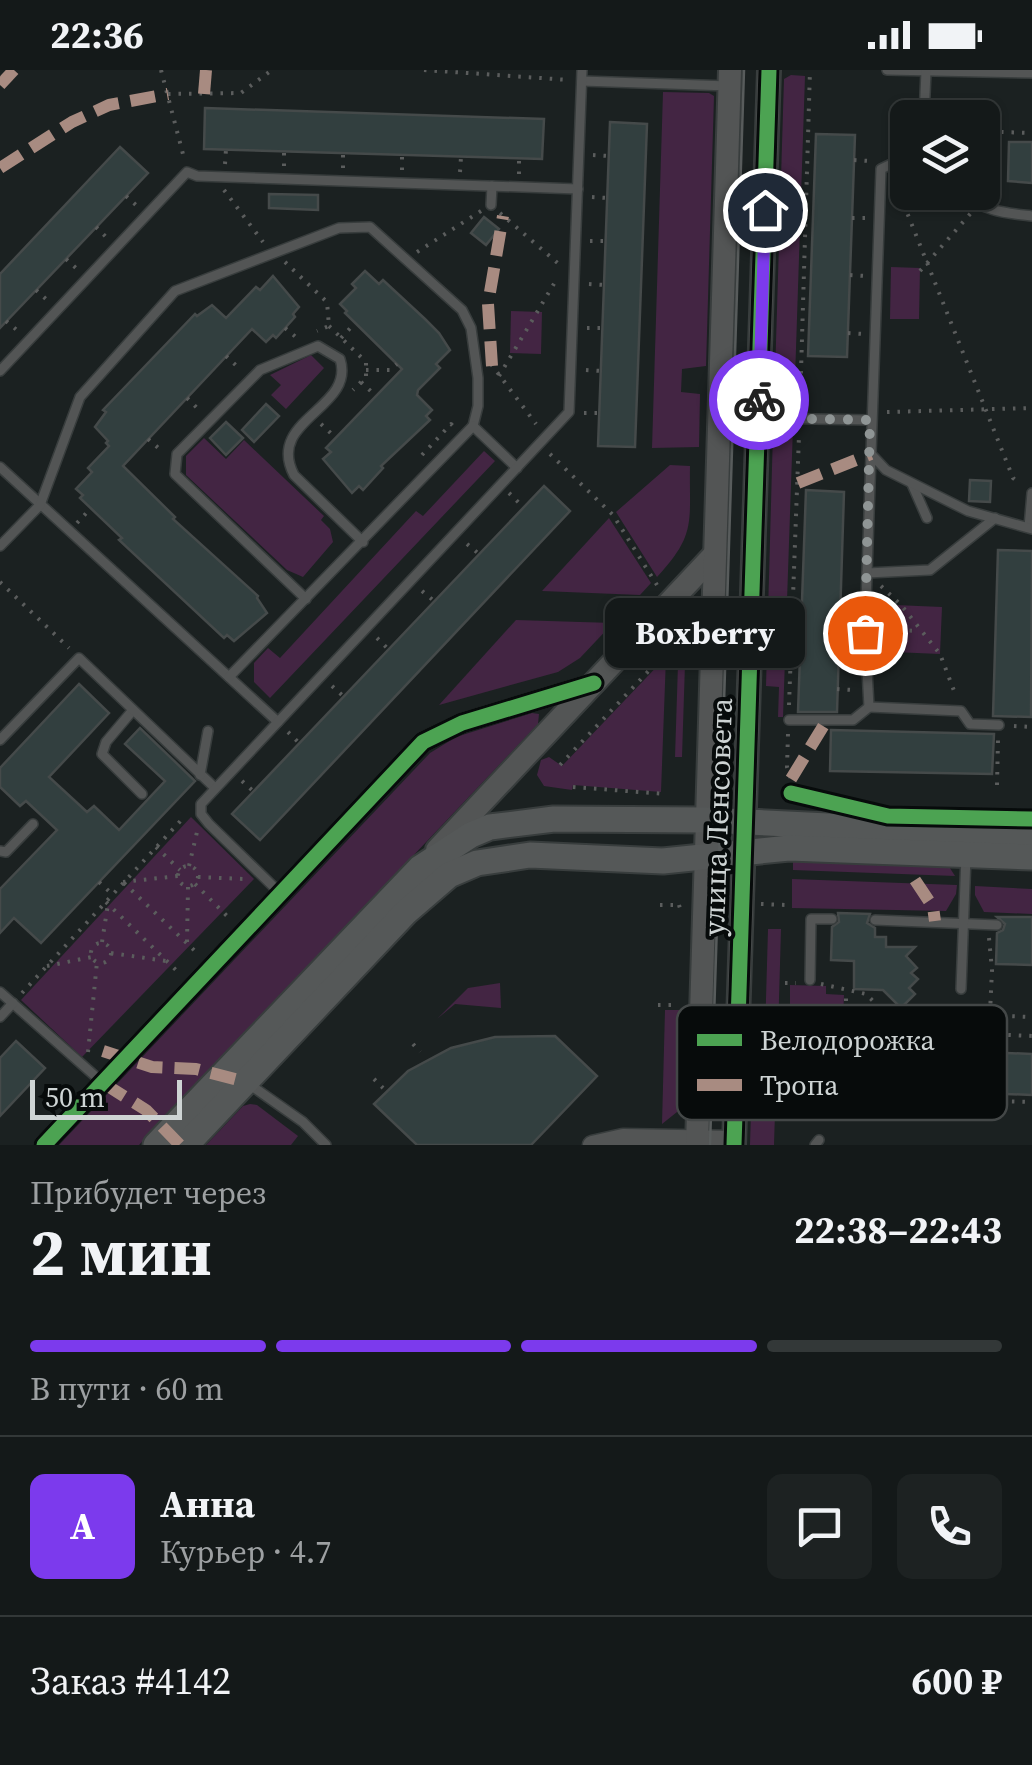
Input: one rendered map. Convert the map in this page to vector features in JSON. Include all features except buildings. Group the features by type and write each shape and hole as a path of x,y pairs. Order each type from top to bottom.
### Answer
{"main road":[{"path":"186,1145 238,1074 420,868 471,835 508,823 554,819 706,820 967,844 1032,857"},
{"path":"156,1145 238,1074 436,884 462,868 492,859 530,855 663,860 789,848 967,844 1032,836"}],"street":[{"name":"улица Ленсовета","path":"739,1005 769,70"},
{"name":"улица Ленсовета","path":"700,1005 730,78"},
{"path":"420,868 714,554 754,556"},
{"path":"44,1145 424,742 462,723 594,684"},
{"path":"592,1145 623,1138 734,1142"}],"lane":[{"path":"888,70 1032,74"},
{"path":"925,100 926,71"},
{"path":"281,895 201,809 215,788 570,412 582,75 730,78"},
{"path":"869,707 865,652 870,416 881,169 888,164"},
{"path":"0,372 187,172 578,188"},
{"path":"490,205 492,186"},
{"path":"991,210 1032,216"},
{"path":"0,546 40,505 80,397 175,292 355,225 370,227 462,310 476,345 478,406 473,426 229,677"},
{"path":"306,599 175,474 176,458 260,370 318,346 340,359 344,371 340,385 287,446 287,461 294,475 363,542"},
{"path":"758,418 870,416"},
{"path":"473,426 517,468"},
{"path":"871,454 886,470 968,511 1031,528 1032,494"},
{"path":"0,467 278,722"},
{"path":"911,482 927,518"},
{"path":"867,573 930,570 995,518"},
{"path":"0,740 79,658 215,788"},
{"path":"788,720 853,720 869,707 962,711 970,724 999,725"},
{"path":"133,710 106,742 102,754 142,794"},
{"path":"200,775 208,731"},
{"path":"0,850 6,852 33,824"},
{"path":"961,988 967,844"},
{"path":"810,980 810,918 832,919"},
{"path":"875,920 992,925"},
{"path":"0,992 103,1083"},
{"path":"0,1017 13,1003"},
{"path":"238,1074 303,1122 326,1145"}],"path":[{"path":"161,70 187,172"},
{"path":"168,94 241,94 272,70"},
{"path":"424,70 582,75"},
{"path":"1001,132 1032,133"},
{"path":"888,164 1013,478 1032,494"},
{"path":"214,176 252,232 327,302 329,326 366,362 361,382 348,396"},
{"path":"406,260 490,205 564,268 499,376"},
{"path":"920,271 974,210"},
{"path":"341,338 355,324"},
{"path":"314,333 329,326"},
{"path":"283,346 298,339 285,328"},
{"path":"476,345 543,440 614,515 657,586"},
{"path":"226,356 241,370"},
{"path":"366,370 390,370 397,364"},
{"path":"361,382 376,396"},
{"path":"187,398 202,412"},
{"path":"870,416 1032,408"},
{"path":"312,433 320,424 336,438"},
{"path":"416,462 451,424 464,436"},
{"path":"148,439 176,458"},
{"path":"867,573 901,605 940,654 962,711"},
{"path":"0,582 79,658"},
{"path":"894,630 918,630"},
{"path":"560,764 673,645"},
{"path":"998,785 999,725 1032,727"},
{"path":"574,788 666,794"},
{"path":"13,1003 156,847 201,809"},
{"path":"123,882 179,873 189,866 201,809"},
{"path":"156,847 179,873 181,884 191,886 229,918"},
{"path":"189,866 198,877"},
{"path":"198,877 266,880"},
{"path":"187,944 191,886 198,877"},
{"path":"99,882 112,894"},
{"path":"123,882 196,952"},
{"path":"102,942 106,903"},
{"path":"106,903 178,972"},
{"path":"660,905 687,905"},
{"path":"756,905 786,905"},
{"path":"990,1005 992,925"},
{"path":"102,942 111,953"},
{"path":"92,957 94,946 102,942"},
{"path":"111,953 166,961"},
{"path":"97,962 106,961 111,953"},
{"path":"45,966 92,957"},
{"path":"92,957 97,962"},
{"path":"86,1068 97,962"},
{"path":"785,983 832,984 846,992 866,994 877,1005"},
{"path":"846,992 846,1005"},
{"path":"1007,1016 1032,1017"},
{"path":"1007,1035 1032,1036"},
{"path":"413,1044 420,1052"},
{"path":"374,1079 384,1088"},
{"path":"1007,1101 1032,1102"}],"shaded area":[{"path":"805,76 794,409 774,408 784,79"},
{"path":"663,92 714,96 706,366 682,369 681,392 700,394 699,447 652,448"},
{"path":"891,267 920,268 919,319 890,319"},
{"path":"511,311 542,312 541,354 510,353"},
{"path":"311,355 324,368 286,409 271,395 281,385 270,375"},
{"path":"793,427 783,717 778,717 779,687 766,686 773,431"},
{"path":"204,438 226,459 244,440 324,516 321,520 330,529 333,542 303,577 287,570 186,475 186,456"},
{"path":"484,451 495,461 270,698 254,682 254,663 268,648 280,658 416,511 423,516"},
{"path":"670,465 690,466 690,514 685,538 657,577 616,512"},
{"path":"609,518 651,583 640,595 542,591"},
{"path":"895,605 942,607 940,654 893,652"},
{"path":"516,620 613,623 580,658 558,672 439,705"},
{"path":"679,633 686,633 682,757 675,757"},
{"path":"666,657 661,792 544,786 537,775 541,760 549,757 562,766"},
{"path":"539,714 538,724 139,1145 59,1145 430,753 456,737"},
{"path":"191,817 254,879 82,1057 21,1000"},
{"path":"793,860 948,865 955,876 793,870"},
{"path":"792,879 957,885 946,911 792,908"},
{"path":"975,886 1032,889 1032,914 984,912"},
{"path":"768,929 781,929 779,1005 766,1005"},
{"path":"500,983 501,1008 455,1004 437,1019 468,988"},
{"path":"790,985 826,986 826,994 844,995 844,1005 790,1005"},
{"path":"665,1010 677,1010 677,1112 662,1124"},
{"path":"257,1105 298,1136 291,1145 206,1145 243,1106"},
{"path":"751,1120 775,1120 774,1145 750,1145"}],"tram line":[{"path":"714,1005 744,70"},
{"path":"710,1145 711,1120"}],"marked path":[{"path":"0,85 14,70"},
{"path":"204,94 206,70"},
{"path":"0,168 72,122 109,105 168,94"},
{"path":"492,366 488,304 503,216"},
{"path":"798,483 871,454"},
{"path":"791,779 827,720"},
{"path":"915,880 933,907 935,921"},
{"path":"103,1051 152,1067 196,1069 246,1082"},
{"path":"103,1083 146,1110 180,1145"}],"cycle path":[{"path":"739,1005 769,70"},
{"path":"44,1145 423,742 462,723 594,683"},
{"path":"791,793 888,816 1032,819"},
{"path":"734,1145 735,1120"}],"way so far":[{"path":"759,400 758,418 870,420 865,633"}],"place":[{"name":"Boxberry","path":"865,633"}],"route":[{"path":"759,400 765,210"}]}
